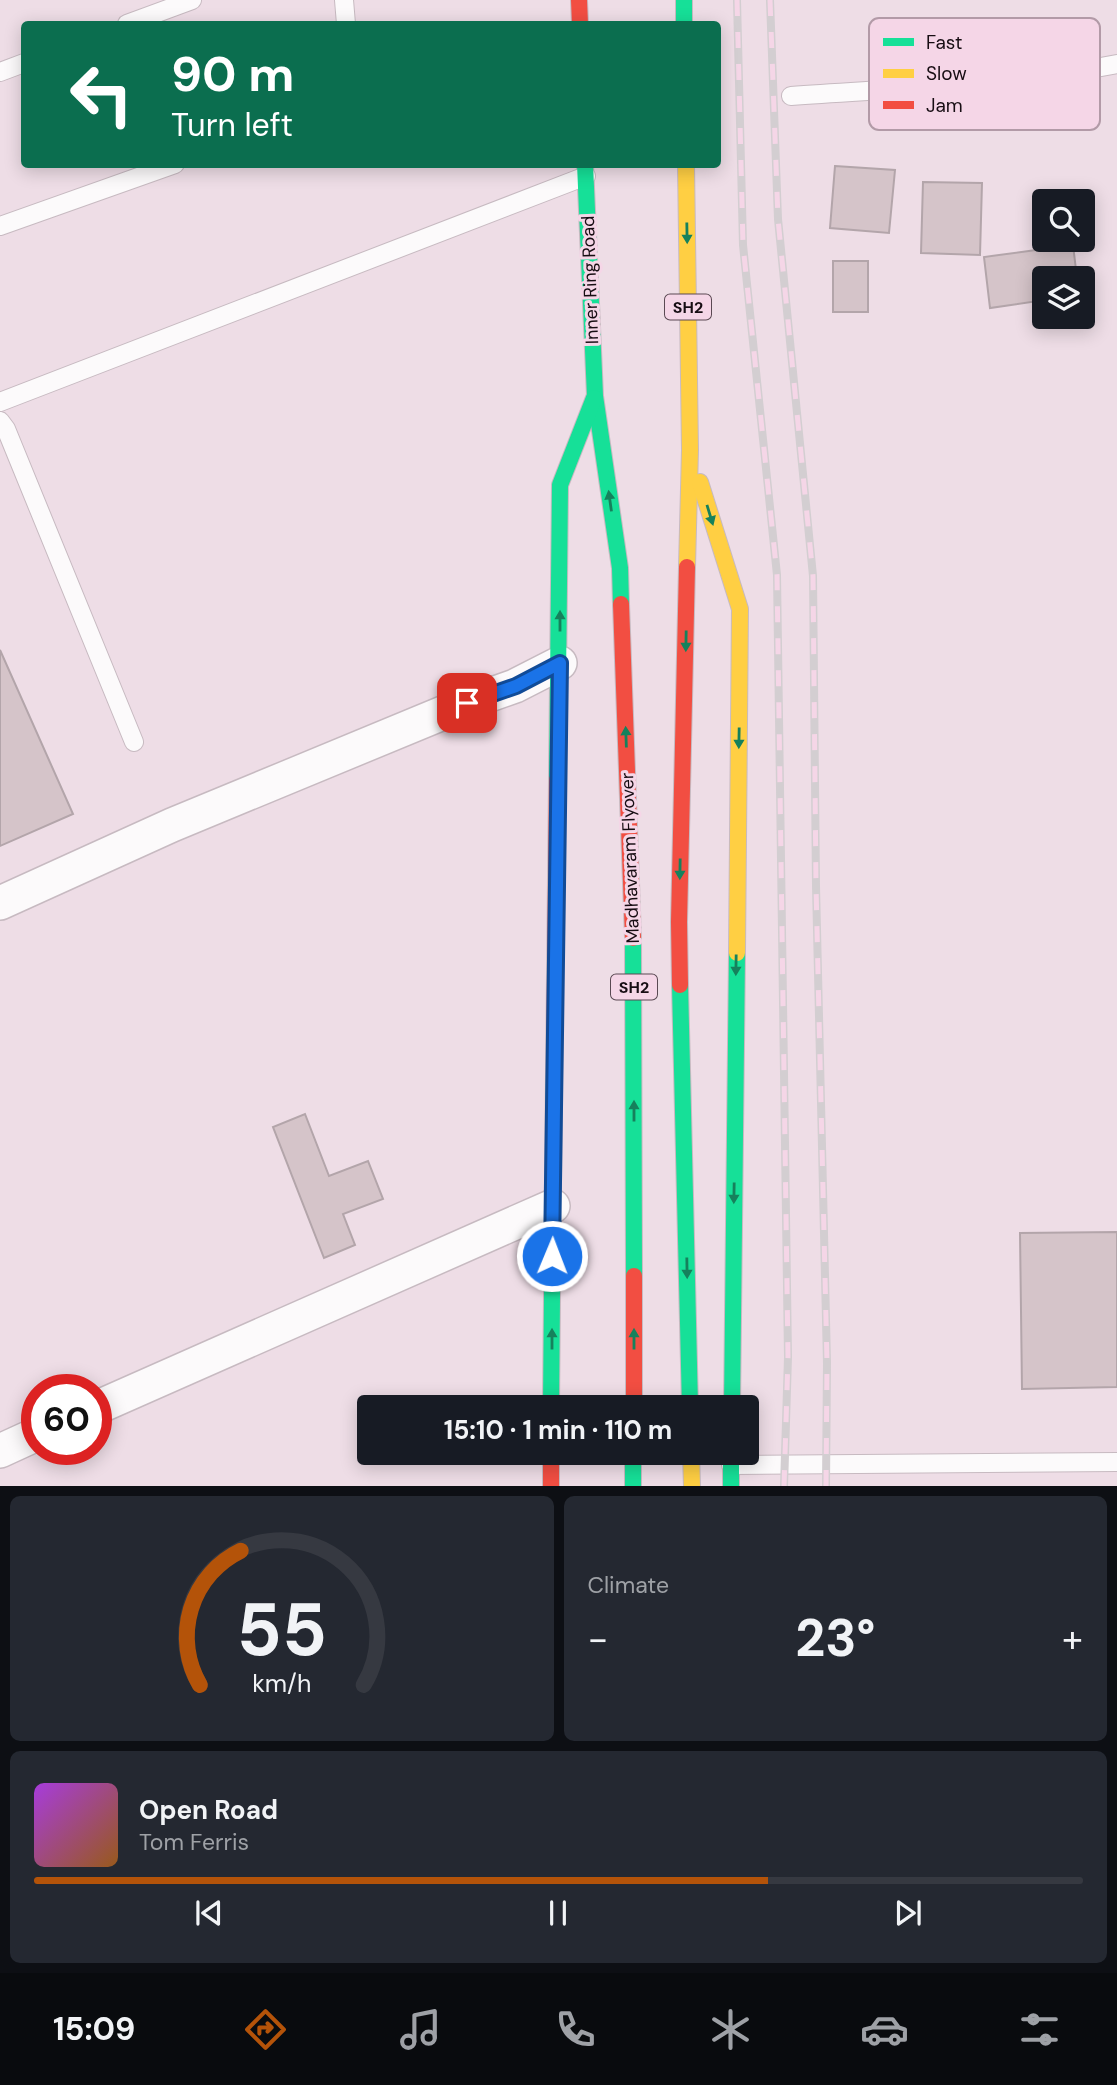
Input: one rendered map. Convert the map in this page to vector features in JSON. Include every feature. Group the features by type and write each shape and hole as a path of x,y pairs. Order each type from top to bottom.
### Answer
{"main road":[{"path":"579,0 580,21"},
{"path":"684,0 684,21"},
{"name":"SH2","path":"686,168 690,450 679,922 690,1395"},
{"name":"Inner Ring Road","path":"585,170 595,396"},
{"path":"551,1395 560,485 595,396"},
{"name":"Madhavaram Flyover","path":"595,396 620,568 634,965 634,1395"},
{"path":"690,450 740,609 732,1395"},
{"path":"551,1465 551,1486"},
{"path":"634,1465 634,1486"},
{"path":"691,1465 692,1486"},
{"path":"731,1465 731,1486"}],"street":[{"path":"0,903 172,825 467,703 516,686 560,663"},
{"path":"112,1401 553,1206"},
{"path":"0,1451 21,1441"}],"lane":[{"path":"135,21 192,0"},
{"path":"344,0 346,21"},
{"path":"0,72 21,64"},
{"path":"791,96 869,90"},
{"path":"0,226 164,168"},
{"path":"0,402 585,170"},
{"path":"0,421 6,429 134,742"},
{"path":"759,1459 1117,1462"}],"building":[{"path":"835,166 895,170 889,233 830,228"},
{"path":"923,182 982,183 980,255 921,253"},
{"path":"1032,251 1074,252 1076,266 1032,266 1032,302 990,308 984,257"},
{"path":"833,261 868,261 868,312 833,312"},
{"path":"0,650 73,814 0,846"},
{"path":"305,1114 329,1176 368,1161 383,1199 343,1214 355,1245 324,1258 273,1127"},
{"path":"1117,1232 1117,1387 1022,1389 1020,1233"}],"railway":[{"path":"737,0 743,245 777,575 788,1357 784,1486"},
{"path":"770,0 778,219 813,576 816,886 827,1363 826,1486"}],"traffic: fast":[{"path":"684,0 684,21"},
{"path":"585,168 595,396 620,568 621,604"},
{"path":"557,780 560,485 594,398"},
{"path":"633,938 634,1276"},
{"path":"732,1395 737,953"},
{"path":"680,985 690,1395"},
{"path":"551,1395 554,1072"},
{"path":"633,1465 633,1486"},
{"path":"731,1465 731,1486"}],"traffic: slow":[{"path":"686,168 690,450 687,567"},
{"path":"700,482 740,609 737,953"},
{"path":"691,1465 692,1486"}],"traffic: jam":[{"path":"579,0 580,21"},
{"path":"680,985 687,567"},
{"path":"621,604 633,938"},
{"path":"554,1072 557,780"},
{"path":"634,1276 634,1395"},
{"path":"551,1465 551,1486"}],"route":[{"path":"467,703 516,686 560,663 552,1256"}]}
